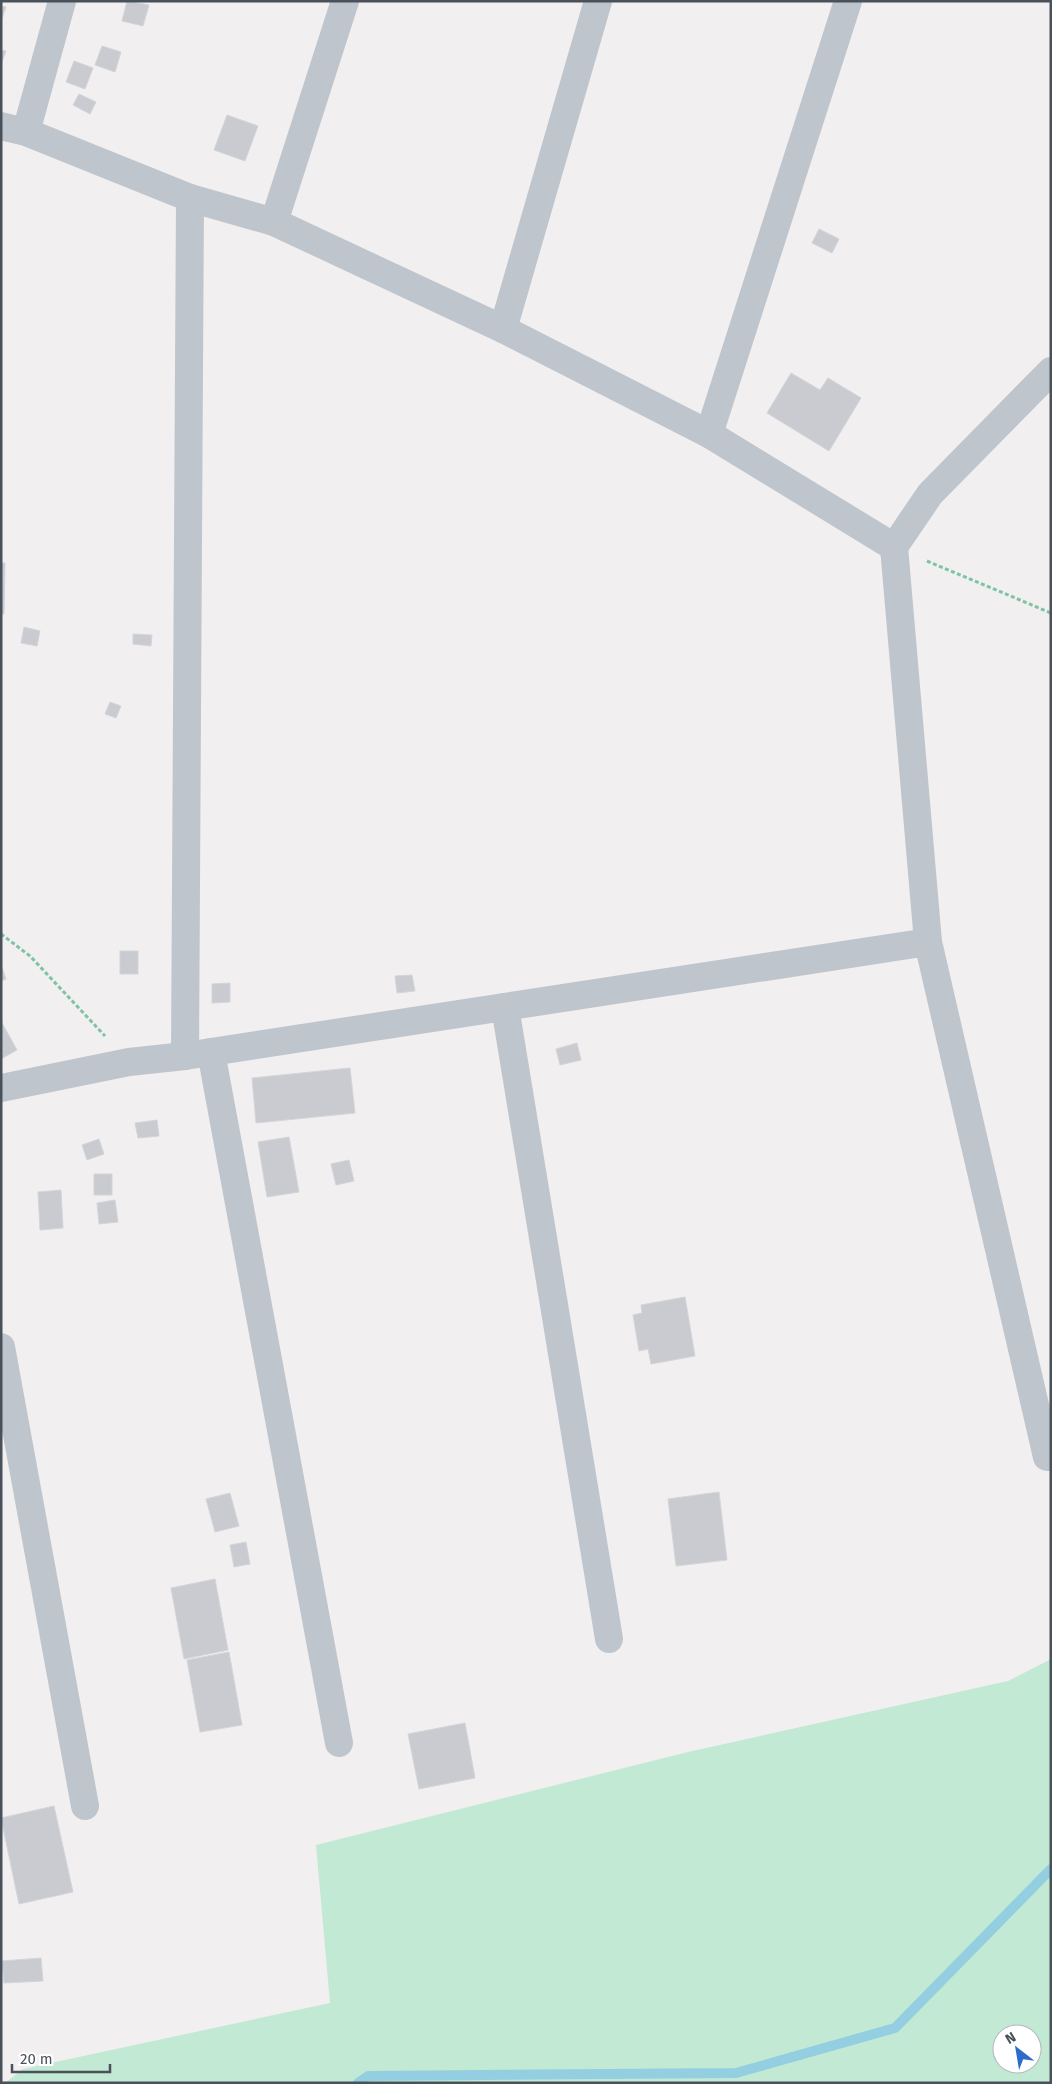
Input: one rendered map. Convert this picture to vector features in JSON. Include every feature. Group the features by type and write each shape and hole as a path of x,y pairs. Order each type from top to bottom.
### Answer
{"street":[{"path":"62,1 14,129 190,198 274,222 503,329 709,434 894,547"},
{"path":"274,222 345,1"},
{"path":"503,329 598,1"},
{"path":"709,434 848,1"},
{"path":"190,198 198,1054 339,1743"},
{"path":"1046,1457 928,942 894,547 930,494 1051,371"},
{"path":"1,1088 129,1062 198,1054 928,942"},
{"path":"505,1007 609,1639"},
{"path":"1,1347 85,1806"}],"path":[{"path":"894,547 1051,614"},
{"path":"1,934 30,956 129,1062"}],"green space":[{"path":"1051,1659 1051,2083 5,2083 23,2069 330,2003 316,1845 688,1752 1008,1681"}],"building":[{"path":"127,1 149,5 143,26 122,21"},
{"path":"1,6 6,7 1,21"},
{"path":"102,46 121,52 115,72 95,65"},
{"path":"1,50 6,51 1,64"},
{"path":"74,61 93,68 85,89 66,82"},
{"path":"79,94 96,102 90,114 73,105"},
{"path":"227,115 258,126 245,161 214,150"},
{"path":"819,229 839,239 832,253 812,243"},
{"path":"791,373 820,390 828,378 861,398 829,451 767,413"},
{"path":"1,563 5,563 4,614 1,614"},
{"path":"24,627 40,631 37,646 21,643"},
{"path":"133,634 152,635 151,646 133,644"},
{"path":"110,702 121,706 116,718 105,714"},
{"path":"120,951 138,951 138,974 120,974"},
{"path":"1,965 6,979 1,981"},
{"path":"412,975 415,991 397,993 395,976"},
{"path":"230,983 230,1002 212,1003 212,984"},
{"path":"1,1021 17,1050 1,1059"},
{"path":"577,1043 581,1060 560,1065 556,1049"},
{"path":"350,1068 355,1113 256,1123 252,1078"},
{"path":"157,1120 159,1136 138,1138 135,1123"},
{"path":"289,1137 299,1192 267,1197 258,1142"},
{"path":"99,1139 104,1154 87,1160 82,1145"},
{"path":"349,1160 354,1181 336,1185 331,1164"},
{"path":"94,1174 112,1174 112,1195 94,1195"},
{"path":"61,1190 63,1228 40,1230 38,1192"},
{"path":"115,1200 118,1222 99,1224 97,1203"},
{"path":"685,1297 695,1356 651,1364 648,1349 639,1351 633,1315 642,1313 641,1305"},
{"path":"719,1492 727,1560 676,1566 668,1499"},
{"path":"230,1493 239,1526 215,1532 206,1499"},
{"path":"246,1542 250,1564 234,1567 230,1545"},
{"path":"215,1579 228,1650 184,1659 171,1588"},
{"path":"229,1652 242,1725 200,1732 187,1660"},
{"path":"465,1723 475,1778 419,1789 408,1734"},
{"path":"54,1806 73,1892 19,1904 1,1818"},
{"path":"41,1958 43,1981 4,1983 2,1961"}],"waterway":[{"path":"358,2083 368,2076 736,2073 895,2028 1051,1869"}]}
